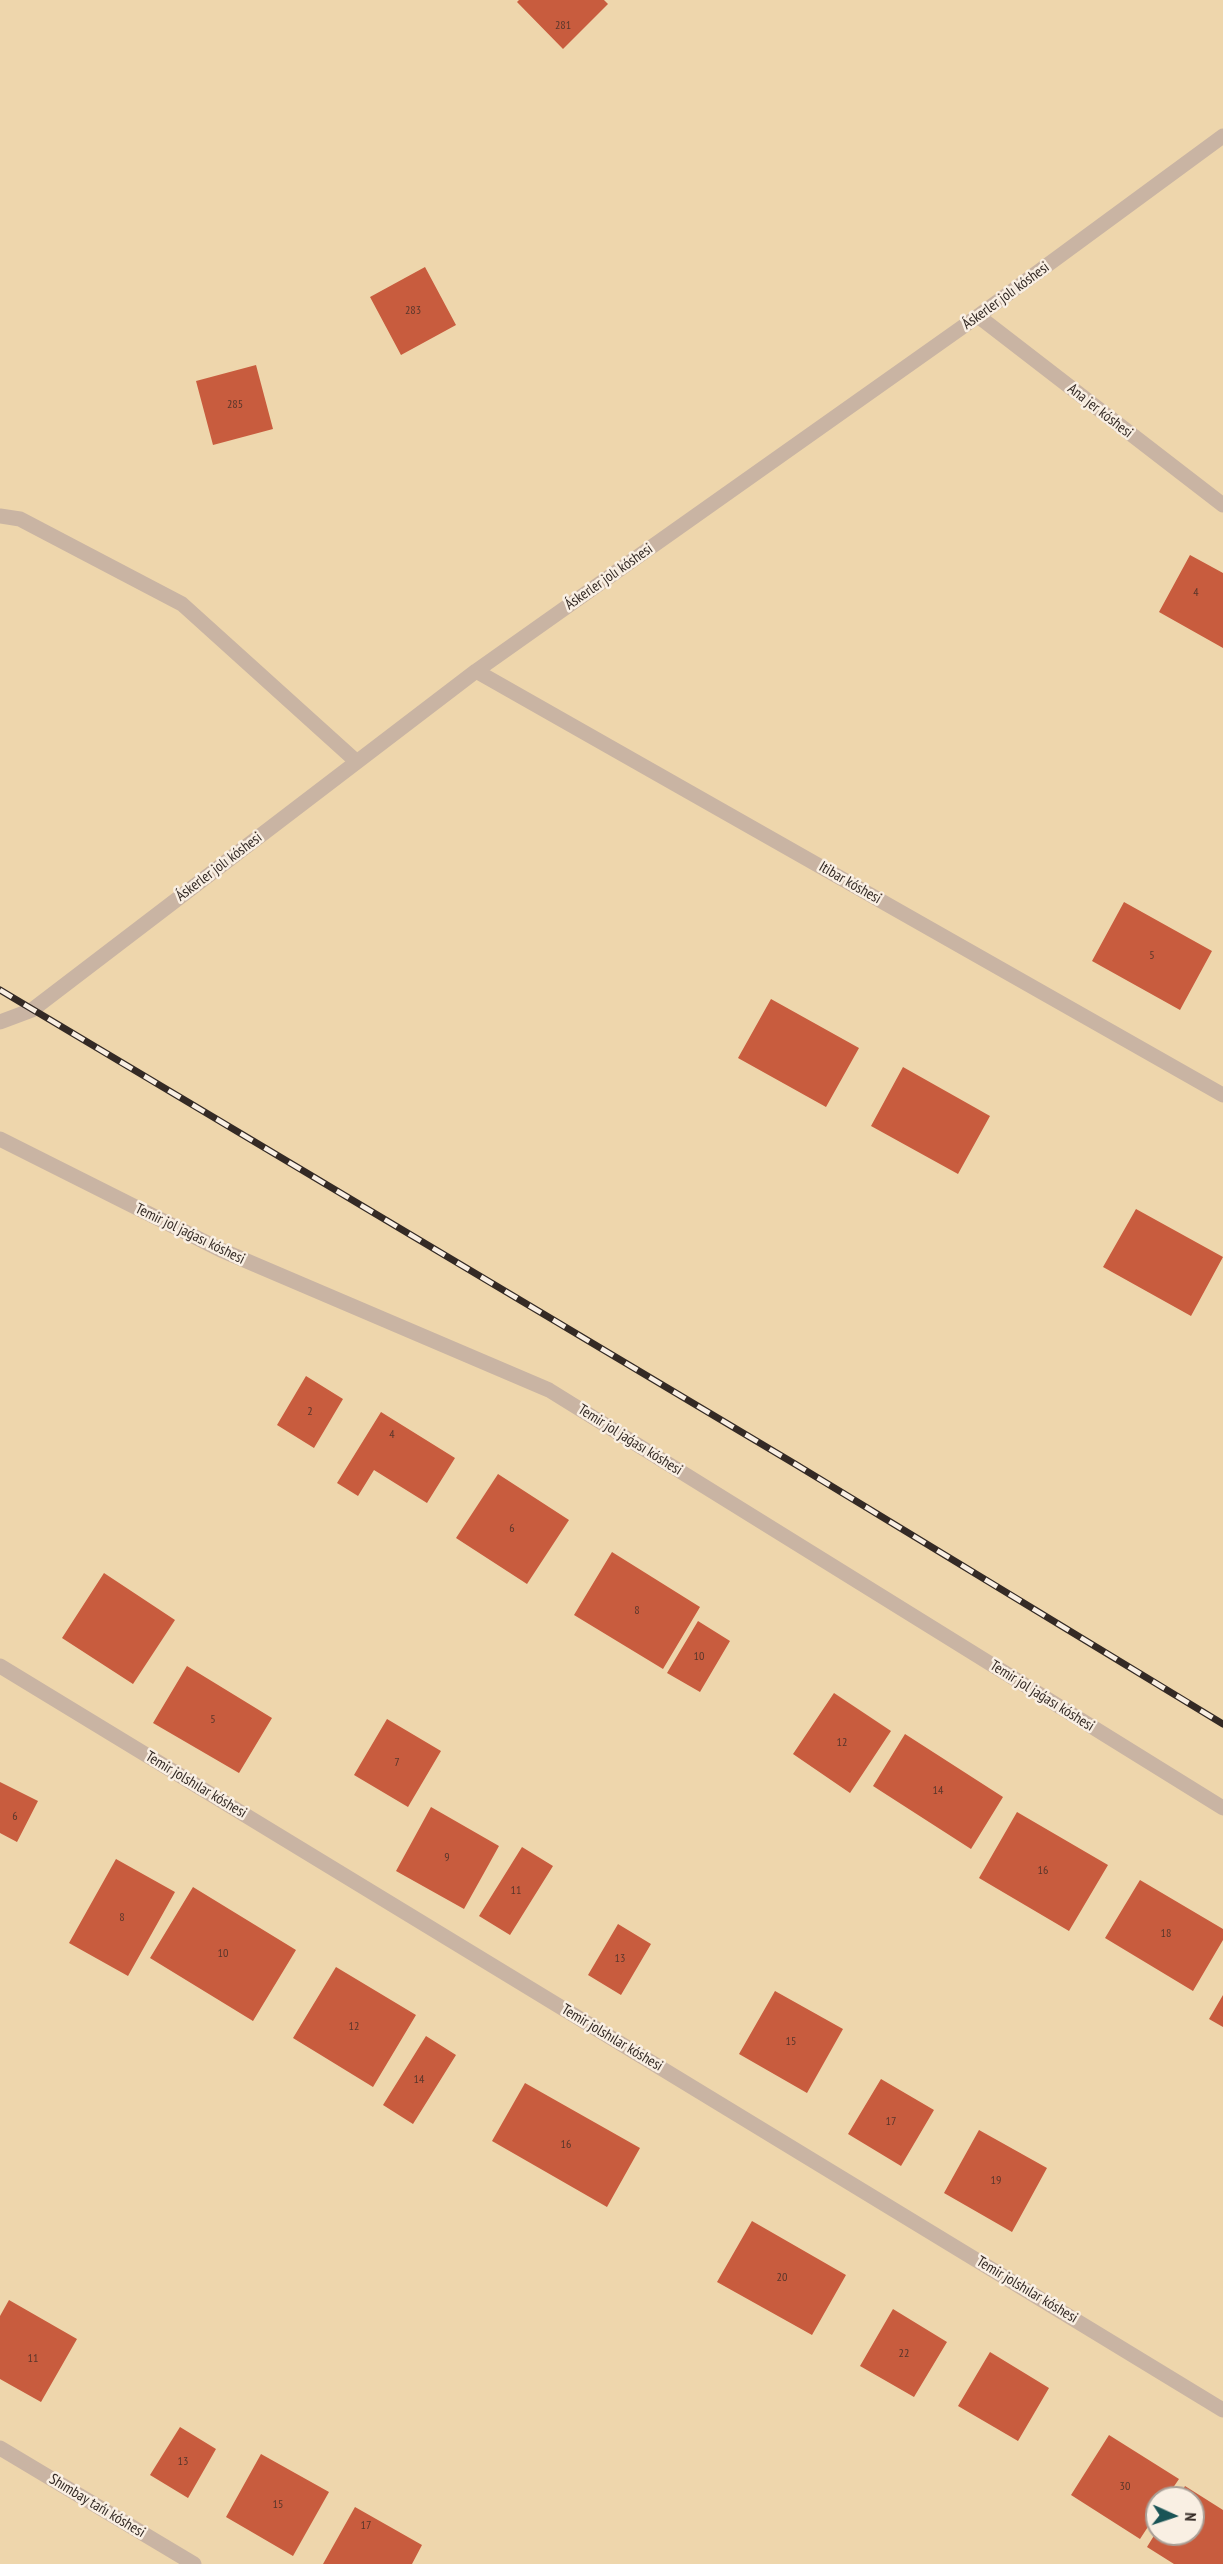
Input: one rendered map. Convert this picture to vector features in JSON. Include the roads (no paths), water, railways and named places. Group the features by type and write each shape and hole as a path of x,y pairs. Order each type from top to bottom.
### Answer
{"street":[{"name":"Áskerler jolı kóshesi","path":"0,1023 32,1010 476,671 978,316 1223,136"},
{"name":"Ana jer kóshesi","path":"978,316 1223,505"},
{"path":"0,516 20,519 182,604 357,762"},
{"name":"Itibar kóshesi","path":"476,671 1223,1095"},
{"name":"Temir jol jaǵası kóshesi","path":"0,1139 221,1250 549,1390 1223,1808"},
{"name":"Temir jolshılar kóshesi","path":"0,1666 1223,2410"},
{"name":"Shımbay tańı kóshesi","path":"0,2448 194,2564"}],"railway":[{"path":"0,990 795,1464 1223,1724"}]}
